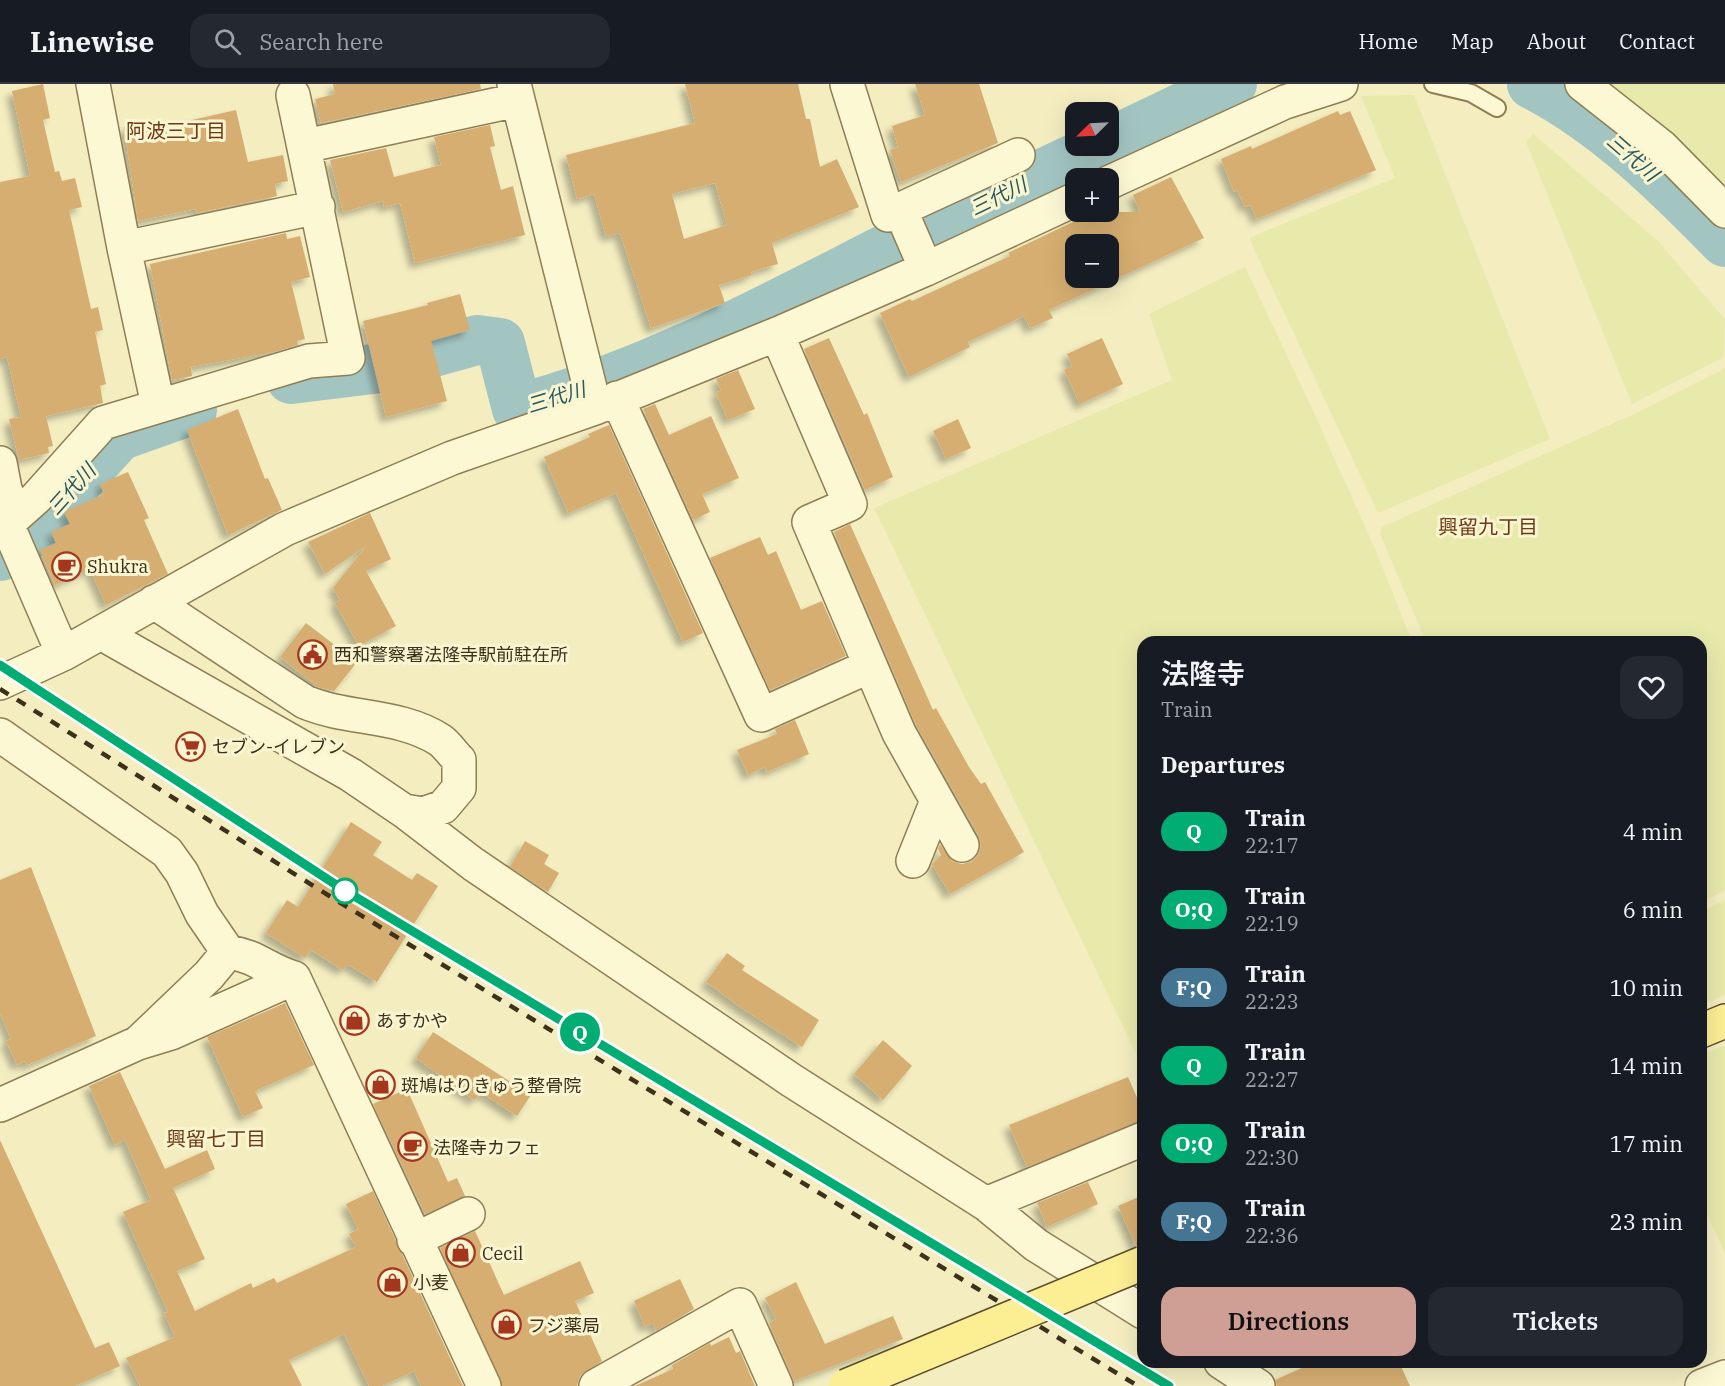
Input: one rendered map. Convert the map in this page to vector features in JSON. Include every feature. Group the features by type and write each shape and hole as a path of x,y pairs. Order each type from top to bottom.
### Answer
{"main road":[{"path":"1707,1028 1725,1021"},
{"path":"846,1386 1137,1265"}],"street":[{"path":"93,84 124,248 158,405"},
{"path":"847,84 888,215 904,217 1018,155"},
{"path":"1119,178 1284,102 1341,84"},
{"path":"1582,84 1662,147 1725,211"},
{"path":"305,146 515,92 582,363 761,715 870,666"},
{"path":"11,533 36,498 103,423 309,361 348,357 293,95"},
{"path":"0,683 63,654 285,529 452,459 777,334 924,262 1065,204"},
{"path":"124,248 318,207"},
{"path":"904,217 924,262"},
{"path":"777,334 850,504 809,522 899,733 962,845"},
{"path":"0,463 11,533 63,654"},
{"path":"154,602 305,702 328,712 406,725 441,741 459,760 459,788 443,807 423,814 404,811"},
{"path":"101,633 351,775 404,811 473,864 791,1080 986,1203 1036,1245 1137,1308"},
{"path":"0,735 167,852 182,873 202,914 228,952 247,955 275,972 294,978 414,1240 484,1386"},
{"path":"913,861 938,801"},
{"path":"138,1043 209,975 228,952"},
{"path":"0,1105 138,1043 171,1033 294,978"},
{"path":"986,1203 1137,1141"},
{"path":"414,1240 468,1214"},
{"path":"596,1386 740,1305 776,1386"},
{"path":"1230,1368 1258,1386"},
{"path":"1702,1386 1725,1377"}],"lane":[{"path":"1433,84 1471,93 1497,108"}],"green space":[{"path":"1609,84 1725,84 1725,203 1626,96"},
{"path":"1414,95 1550,439 1378,513 1249,238 1395,178 1361,96"},
{"path":"1533,134 1657,240 1725,319 1724,357 1632,404 1526,142"},
{"path":"1245,267 1376,551 1410,636 1137,636 1137,1056 874,508 1172,380 1149,314"},
{"path":"1725,368 1725,890 1707,899 1707,636 1423,636 1380,534 1382,527 1634,414"},
{"path":"1725,900 1725,995 1707,1002 1707,909"},
{"path":"1725,1045 1725,1254 1707,1214 1707,1052"}],"building":[{"path":"43,84 50,118 43,120 55,172 59,171 62,181 75,178 82,207 69,210 91,309 98,307 103,330 95,332 106,384 100,386 103,403 46,416 53,446 48,447 49,453 19,460 9,419 21,417 7,357 0,359 0,182 30,176 12,91"},
{"path":"333,84 480,84 481,89 321,123 315,99 335,94"},
{"path":"685,84 798,84 806,119 810,119 820,167 837,159 859,207 772,243 778,264 719,285 725,303 651,328 620,233 606,236 594,194 577,199 566,155 695,123","holes":["715,183 727,225 684,239 672,194"]},
{"path":"915,84 979,84 998,143 901,182 890,150 898,147 892,126 925,115"},
{"path":"236,110 248,162 283,155 288,181 275,184 277,196 197,213 196,209 138,221 124,127 156,122 157,128"},
{"path":"1338,111 1340,115 1350,111 1376,170 1257,219 1250,205 1245,207 1237,190 1234,192 1221,159 1251,146 1252,149"},
{"path":"490,125 495,146 490,147 501,190 513,186 525,235 415,263 400,203 384,207 383,201 343,212 330,160 386,148 394,177 441,165 434,137"},
{"path":"1171,177 1204,238 1119,277 1119,234 1065,234 1065,288 1096,288 1049,310 1053,318 1030,328 1024,316 968,342 970,347 909,377 880,313 910,299 912,301 1010,256 1008,253 1073,222 1119,222 1119,212 1140,212 1133,195"},
{"path":"286,233 287,239 300,236 310,277 291,282 305,339 297,341 298,345 274,352 191,367 192,376 172,380 150,264"},
{"path":"460,294 470,330 431,341 447,401 386,417 363,321 428,305 427,303"},
{"path":"829,338 864,415 867,413 893,477 865,490 804,349"},
{"path":"1102,338 1123,384 1080,404 1064,370 1072,366 1067,354"},
{"path":"738,370 755,409 728,420 716,393 721,390 716,379"},
{"path":"655,404 669,435 711,416 739,478 702,494 710,512 693,520 643,409"},
{"path":"238,409 265,479 268,478 282,510 228,535 187,430"},
{"path":"958,419 971,448 946,459 933,431"},
{"path":"609,425 703,633 683,642 616,493 568,513 544,457 590,437 588,434"},
{"path":"128,472 149,518 144,520 168,574 106,605 90,569 55,585 40,550 56,543 51,532 70,524 64,512 104,494 100,484"},
{"path":"370,513 391,559 366,571 396,626 359,646 335,603 340,600 333,588 366,546 325,574 308,542"},
{"path":"850,524 933,710 936,708 981,784 985,782 1024,852 950,894 932,864 941,855 938,849 940,844 952,861 962,864 971,862 978,855 981,846 979,836 916,725 834,532"},
{"path":"760,537 768,555 776,551 801,610 822,601 846,656 770,690 710,558"},
{"path":"306,623 357,662 334,691 318,687 280,657"},
{"path":"795,720 809,754 767,772 765,767 748,775 737,750 777,734 775,729"},
{"path":"351,822 382,842 373,855 412,880 417,873 438,886 377,982 347,964 343,970 311,950 305,958 266,933 287,900 298,907"},
{"path":"525,841 549,855 544,864 559,873 548,892 510,867"},
{"path":"31,867 96,1036 27,1065 25,1061 17,1065 6,1041 11,1039 0,1014 0,880"},
{"path":"727,953 745,966 742,970 819,1020 802,1047 706,982"},
{"path":"285,1003 314,1065 255,1091 263,1108 243,1117 207,1037"},
{"path":"433,1032 531,1095 517,1116 482,1093 474,1100 416,1058"},
{"path":"883,1040 912,1066 883,1100 854,1074"},
{"path":"120,1072 165,1169 207,1150 215,1169 173,1188 205,1259 177,1271 195,1311 251,1283 253,1288 274,1278 277,1283 356,1247 349,1234 358,1229 346,1204 373,1191 463,1386 421,1386 414,1371 382,1386 369,1386 344,1334 289,1360 302,1386 140,1386 126,1358 175,1337 164,1313 168,1312 123,1212 151,1200 125,1140 115,1145 89,1086"},
{"path":"1128,1077 1137,1097 1137,1123 1027,1167 1009,1125"},
{"path":"407,1089 448,1182 457,1178 465,1196 425,1214 373,1104"},
{"path":"0,1140 95,1348 109,1342 120,1366 75,1386 0,1386"},
{"path":"1088,1182 1098,1204 1047,1227 1037,1203"},
{"path":"1137,1198 1137,1246 1136,1246 1118,1206"},
{"path":"475,1231 504,1295 580,1261 594,1293 575,1301 602,1361 580,1376 577,1386 502,1386 440,1248"},
{"path":"680,1279 694,1309 656,1331 653,1323 645,1327 634,1301"},
{"path":"796,1282 825,1344 893,1316 903,1339 794,1381 769,1323 776,1319 765,1298"},
{"path":"729,1337 736,1353 740,1351 755,1386 635,1386 673,1369 672,1365 710,1343 711,1346"},
{"path":"1302,1368 1402,1368 1410,1386 1277,1386 1275,1380"}],"waterway":[{"name":"三代川","path":"1119,138 1232,84"},
{"name":"三代川","path":"1532,84 1559,99 1610,135 1658,176 1725,242"},
{"name":"三代川","path":"291,379 373,369 477,340 500,343 517,409 610,379 701,341 904,240 1081,156"},
{"name":"三代川","path":"0,556 32,532 119,436 192,410"}],"railway":[{"path":"0,665 344,890 1137,1367"},
{"path":"0,689 339,902 1138,1386"},
{"path":"1139,1368 1169,1386"}],"train":[{"name":"Q","path":"0,665 15,677 344,890 1137,1367"},
{"name":"Q","path":"1139,1368 1169,1386"}],"place":[{"name":"Shukra","path":"66,566"},
{"name":"西和警察署法隆寺駅前駐在所","path":"313,654"},
{"name":"セブン-イレブン","path":"191,746"},
{"name":"あすかや","path":"355,1020"},
{"name":"斑鳩はりきゅう整骨院","path":"380,1085"},
{"name":"法隆寺カフェ","path":"412,1147"},
{"name":"Cecil","path":"461,1253"},
{"name":"小麦","path":"392,1282"},
{"name":"フジ薬局","path":"507,1325"}],"district":[{"name":"阿波三丁目","path":"176,130"},
{"name":"興留九丁目","path":"1488,526"},
{"name":"興留七丁目","path":"216,1138"}]}
